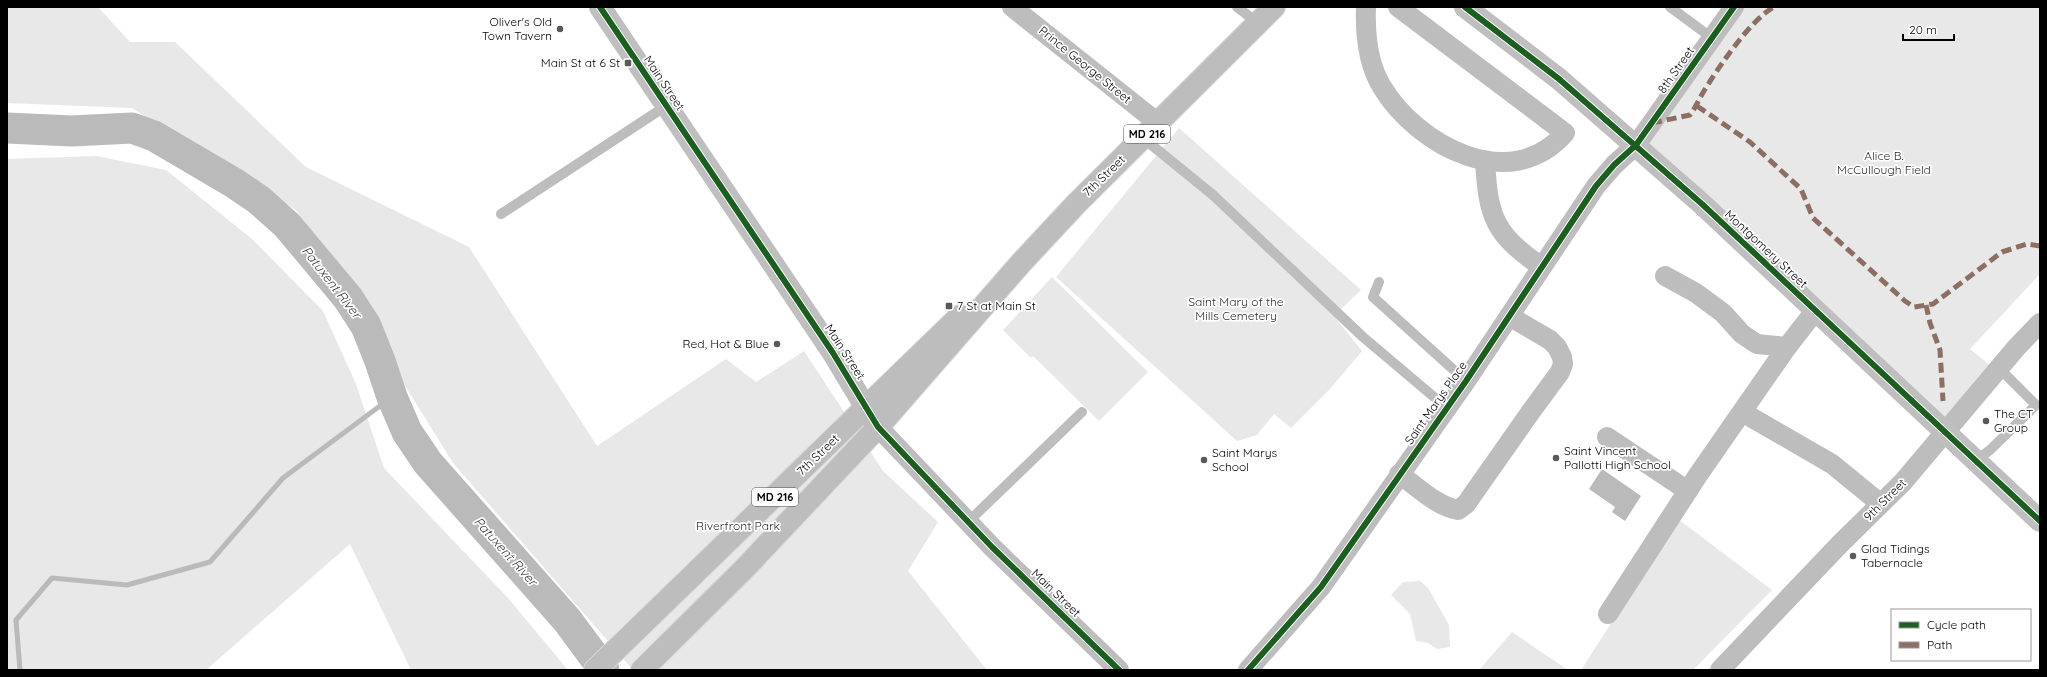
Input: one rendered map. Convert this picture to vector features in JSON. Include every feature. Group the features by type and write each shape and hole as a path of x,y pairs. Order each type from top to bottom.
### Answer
{"main road":[{"name":"7th Street","path":"642,670 706,607 878,428 1021,263 1076,204 1274,7"},
{"name":"7th Street","path":"598,668 682,584 866,408 948,327 1021,263"}],"street":[{"name":"Main Street","path":"600,7 829,347 878,428 968,522 1119,670"},
{"name":"Prince George Street","path":"1012,7 1158,123"},
{"path":"1366,7 1365,30 1372,62 1381,85 1397,109 1418,128 1438,142 1460,154 1476,159 1507,162 1528,159 1555,144 1565,133 1398,7"},
{"name":"Montgomery Street","path":"1465,7 1559,79 1636,145 1702,204 1944,433 2040,521"},
{"name":"8th Street","path":"1636,145 1734,7"},
{"name":"Saint Marys Place","path":"1248,670 1321,587 1466,381 1596,186 1614,165 1636,145"},
{"path":"1485,160 1487,190 1492,213 1497,226 1518,251 1542,267"},
{"path":"1665,276 1696,293 1723,313 1742,334 1757,344 1787,347"},
{"path":"1608,614 1688,490 1787,347 1815,311"},
{"path":"1400,474 1450,508 1458,510 1466,504 1560,372 1563,364 1562,357 1557,346 1550,340 1509,316"},
{"name":"9th Street","path":"1726,668 1924,460 1944,433 1999,368 2040,323"},
{"path":"1742,412 1832,464 1881,504"},
{"path":"1607,437 1688,490"}],"lane":[{"path":"1237,7 1258,23"},
{"path":"1670,7 1712,38"},
{"path":"502,214 666,106"},
{"path":"1143,138 1213,194 1363,337 1447,408"},
{"path":"1380,282 1373,297 1466,381"},
{"path":"1975,461 1990,450 2036,405 1999,368"},
{"path":"968,522 1082,412"}],"green space":[{"name":"Riverfront Park","path":"7,7 98,7 130,42 175,42 306,167 469,247 597,446 726,359 756,382 804,351 883,471 938,522 908,571 987,670 633,670 453,463 296,210 132,108 7,103"},
{"name":"Alice B. McCullough Field","path":"1734,7 2040,7 2040,274 1970,349 1997,371 1944,433 1636,145"},
{"name":"Saint Mary of the Mills Cemetery","path":"1179,128 1361,290 1334,316 1362,351 1329,390 1291,428 1274,414 1257,435 1237,441 1056,277"},
{"path":"96,156 166,170 252,239 323,311 356,384 384,468 508,598 568,670 411,670 350,544 206,670 7,670 7,159"},
{"path":"1052,277 1148,372 1099,421 1033,356 1031,358 1003,330"},
{"path":"1678,519 1772,590 1693,670 1581,670"},
{"path":"1420,581 1428,588 1449,625 1450,647 1437,649 1428,643 1416,641 1410,614 1391,595 1403,582"},
{"path":"1512,632 1568,670 1479,670"}],"shaded area":[{"path":"1602,469 1641,496 1625,521 1612,512 1615,507 1589,489"}],"waterway":[{"name":"Patuxent River","path":"7,128 72,131 132,128 154,136 234,183 259,200 287,225 348,298 366,326 392,397 407,432 428,463 567,620 604,670"},
{"path":"20,670 16,620 52,578 127,585 210,562 283,478 392,397"}],"marked path":[{"path":"1652,123 1690,115 1726,57 1755,22 1774,7"},
{"path":"1697,106 1750,142 1801,189 1813,218 1905,301 1914,307 1933,304 2002,252 2027,244 2040,246"},
{"path":"1926,305 1930,323 1940,350 1943,401"}],"cycle path":[{"path":"600,7 833,353 878,427 992,547 1119,670"},
{"path":"1465,7 1559,79 1702,204 2040,521"},
{"path":"1248,670 1321,587 1466,381 1596,186 1614,165 1636,145 1734,7"}],"place":[{"name":"Oliver's Old Town Tavern","path":"560,29"},
{"name":"Main St at 6 St","path":"628,63"},
{"name":"7 St at Main St","path":"949,306"},
{"name":"Red, Hot & Blue","path":"777,344"},
{"name":"The CT Group","path":"1986,421"},
{"name":"Saint Vincent Pallotti High School","path":"1556,458"},
{"name":"Saint Marys School","path":"1204,460"},
{"name":"Glad Tidings Tabernacle","path":"1853,556"}]}
